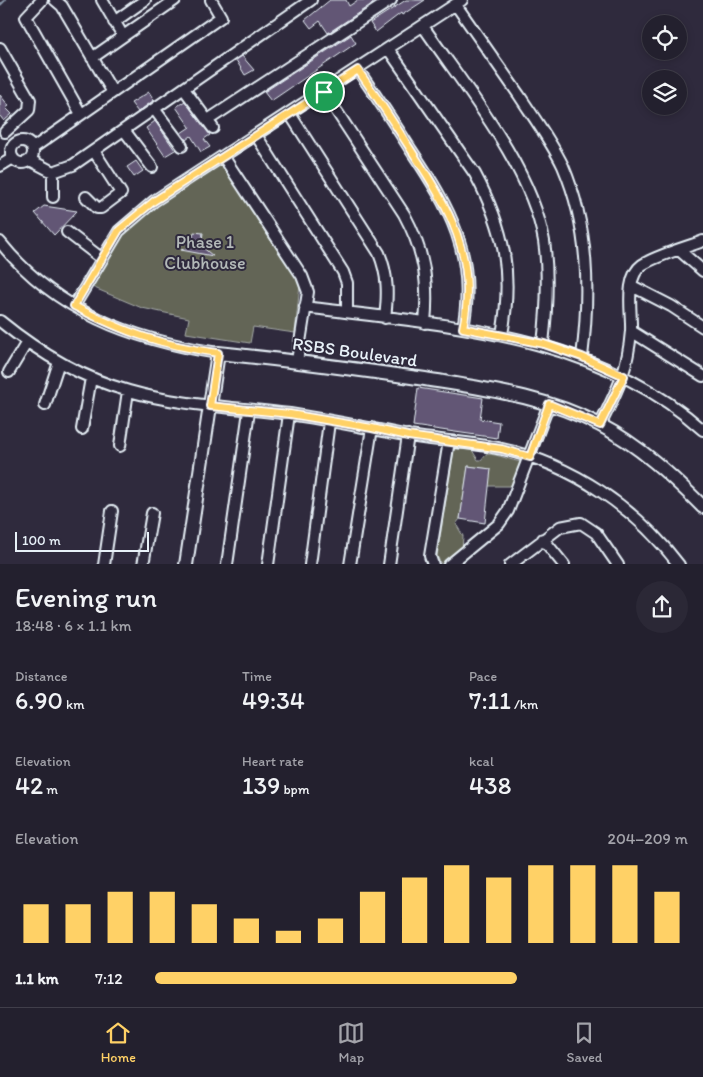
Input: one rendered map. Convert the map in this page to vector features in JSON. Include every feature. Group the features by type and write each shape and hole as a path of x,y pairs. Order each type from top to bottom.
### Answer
{"street":[{"path":"42,0 26,17 81,114"},
{"path":"55,0 62,6 112,91"},
{"path":"102,0 123,36"},
{"path":"114,22 145,0"},
{"path":"92,58 175,0"},
{"path":"30,160 33,148 112,91 221,17 211,0"},
{"path":"14,144 11,153 13,158 22,163 30,160 53,172 66,169 155,110 311,0"},
{"path":"184,89 211,124 390,0"},
{"path":"74,306 119,230 134,216 223,156 389,50 459,2 547,137 572,191 583,233 587,270 588,312 582,357"},
{"path":"423,26 512,157 534,206 544,240 547,267 548,304 544,344"},
{"path":"0,48 30,100 29,110 2,129 14,144"},
{"path":"389,50 475,174 490,204 504,246 507,269 508,302 502,335"},
{"path":"358,70 440,194 452,220 465,257 468,285 468,304 463,328"},
{"path":"324,92 404,214 414,233 423,258 426,281 424,323"},
{"path":"155,110 182,146"},
{"path":"290,114 379,252 386,269 386,318"},
{"path":"124,130 152,167"},
{"path":"256,135 343,272 347,282 347,312"},
{"path":"14,144 23,141 30,144 33,148"},
{"path":"86,197 97,208 101,208 121,193 94,151"},
{"path":"223,156 302,276 308,292 297,361"},
{"path":"0,166 13,158"},
{"path":"53,172 53,197"},
{"path":"67,232 101,258"},
{"path":"600,425 624,376 631,331 634,274 642,265 703,241"},
{"name":"RSBS Boulevard","path":"0,242 14,259 59,297 122,330 154,342 218,353 297,361 504,392 549,404 600,425 653,460 703,507"},
{"path":"679,250 703,271"},
{"path":"632,286 671,306 703,327"},
{"path":"305,307 463,328 544,344 582,357 624,376 646,388 703,430"},
{"path":"0,321 26,342 59,362 91,378 128,391 210,406 290,414 408,436 502,449 530,457 580,478 631,513 679,564"},
{"path":"631,331 703,376"},
{"path":"9,372 26,342"},
{"path":"186,564 218,353"},
{"path":"45,404 59,362"},
{"path":"82,429 91,378"},
{"path":"120,446 128,391"},
{"path":"449,564 499,524 508,511 549,404"},
{"path":"227,564 249,411"},
{"path":"268,564 290,414"},
{"path":"310,564 329,422"},
{"path":"350,564 372,428"},
{"path":"389,564 408,436"},
{"path":"433,564 430,556 449,441"},
{"path":"104,564 112,511"},
{"path":"143,564 152,513"},
{"path":"513,564 560,527 581,524 596,532 618,564"},
{"path":"543,539 564,564"}],"green space":[{"name":"Phase 1 Clubhouse","path":"222,161 293,269 300,284 295,333 253,327 250,343 186,333 189,318 142,308 92,287 118,238 147,211"},
{"path":"454,449 472,450 478,460 481,460 486,454 523,462 513,486 488,486 491,469 468,466 460,519 456,524 463,536 462,551 441,564 437,556"}],"building":[{"path":"330,0 346,0 349,6 358,0 378,0 328,33 320,21 311,28 305,20"},
{"path":"406,0 425,0 402,15 401,13 376,32 370,23"},
{"path":"351,35 356,43 271,101 264,92"},
{"path":"242,56 254,70 245,75 236,60"},
{"path":"149,92 154,100 138,112 131,103"},
{"path":"0,95 9,106 6,108 12,114 4,121 0,116"},
{"path":"185,101 210,135 204,139 210,147 201,152 191,136 186,140 181,133 190,127 176,107"},
{"path":"155,121 175,150 165,156 146,128"},
{"path":"136,161 143,171 134,177 127,167"},
{"path":"44,206 77,211 54,235 35,213"},
{"path":"194,232 203,233 201,246 213,256 181,250 191,246"},
{"path":"418,388 483,398 480,419 499,422 497,438 413,426"},
{"path":"468,466 491,469 485,523 460,519"}],"waterway":[{"path":"0,5 5,0"}],"route":[{"path":"358,70 440,194 452,220 465,257 468,304 463,328 544,344 582,357 624,376 600,425 549,404 530,457 502,449 408,436 290,414 210,406 218,353 154,342 122,330 74,306 119,230 134,216 154,201 324,92 358,70"}]}
